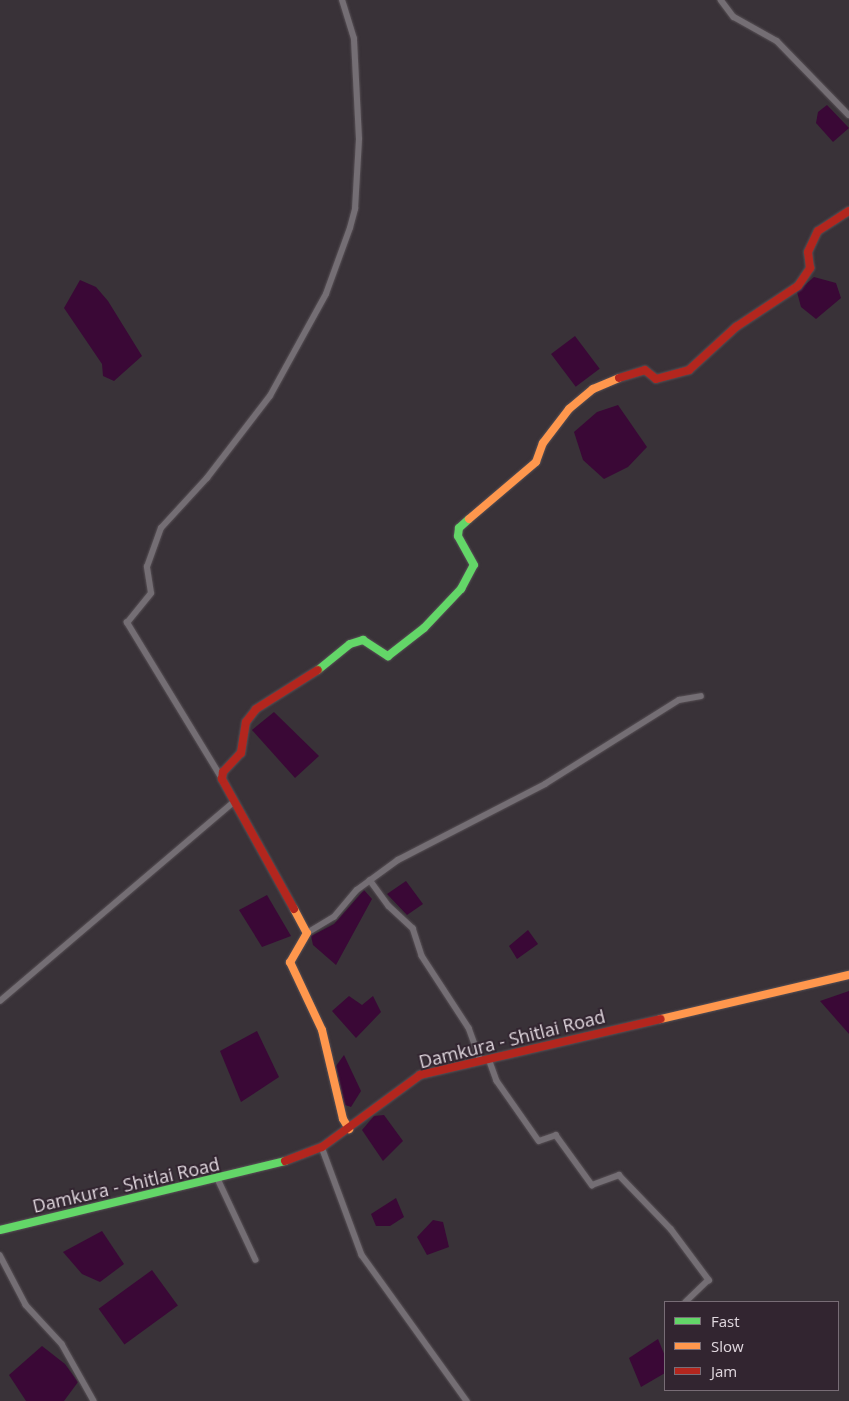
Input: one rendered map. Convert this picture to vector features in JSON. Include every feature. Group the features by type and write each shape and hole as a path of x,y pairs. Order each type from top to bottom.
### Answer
{"street":[{"path":"342,0 354,39 359,139 355,209 350,228 326,294 270,396 207,478 161,528 147,567 151,593 127,623 222,779 307,933 305,942 290,962 322,1030 343,1119 349,1129"},
{"path":"721,0 734,17 777,41 815,84 849,115"},
{"path":"222,779 223,772 241,753 246,722 256,709 314,672 350,644 362,640 388,656 446,607 474,565 458,536 459,528 536,462 543,443 569,409 593,389 614,379 646,370 656,379 688,370 736,326 798,286 810,268 808,252 818,231 849,211"},
{"path":"307,933 334,917 370,880 398,860 568,770 679,700 702,696"},
{"path":"0,1001 234,803"},
{"path":"370,880 389,906 413,928 422,956 469,1028 497,1081 539,1141 556,1135 592,1185 618,1175 670,1229 709,1280 687,1301"},
{"name":"Damkura - Shitlai Road","path":"0,1230 270,1167 322,1147 349,1129 420,1074 849,975"},
{"path":"322,1147 362,1254 467,1401"},
{"path":"218,1179 256,1260"},
{"path":"0,1254 26,1304 62,1344 94,1401"}],"shaded area":[{"path":"827,105 849,128 833,142 816,123 818,112"},
{"path":"814,277 836,283 841,298 816,319 801,307 797,292"},
{"path":"80,280 96,287 108,301 142,356 114,381 103,376 102,364 64,308"},
{"path":"575,336 600,369 576,387 551,354"},
{"path":"618,405 647,447 628,467 604,479 583,460 574,432 597,412"},
{"path":"274,712 319,756 295,778 252,730"},
{"path":"406,881 423,904 407,915 387,894"},
{"path":"364,890 372,899 336,965 313,945 311,936 334,924"},
{"path":"267,895 291,936 262,947 239,910"},
{"path":"528,930 538,944 517,959 509,946"},
{"path":"849,991 849,1034 820,1001"},
{"path":"349,996 362,1005 373,996 381,1012 356,1038 332,1011"},
{"path":"257,1031 279,1077 241,1102 220,1051"},
{"path":"344,1055 361,1091 351,1107 345,1105 336,1066"},
{"path":"384,1115 403,1141 383,1161 362,1130 374,1116"},
{"path":"396,1198 404,1217 390,1226 376,1226 371,1214"},
{"path":"433,1220 443,1222 449,1247 427,1255 417,1237"},
{"path":"102,1231 124,1264 100,1282 82,1274 63,1252"},
{"path":"152,1270 178,1306 124,1344 99,1309"},
{"path":"658,1339 664,1354 664,1374 641,1387 629,1358"},
{"path":"42,1346 65,1364 78,1382 64,1401 26,1401 9,1375"}],"traffic: fast":[{"path":"318,670 350,644 363,640 388,656 424,628 461,589 474,565 458,536 459,528 469,519"},
{"path":"0,1230 285,1161"}],"traffic: slow":[{"path":"469,519 536,462 543,443 569,409 593,389 619,378"},
{"path":"294,909 307,933 290,962 322,1030 343,1119 349,1129"},
{"path":"661,1019 849,975"}],"traffic: jam":[{"path":"619,378 645,370 656,379 689,370 736,327 798,286 810,268 808,252 818,231 849,211"},
{"path":"294,909 222,779 223,772 241,753 246,722 256,709 318,670"},
{"path":"285,1161 322,1147 420,1075 661,1019"}]}
